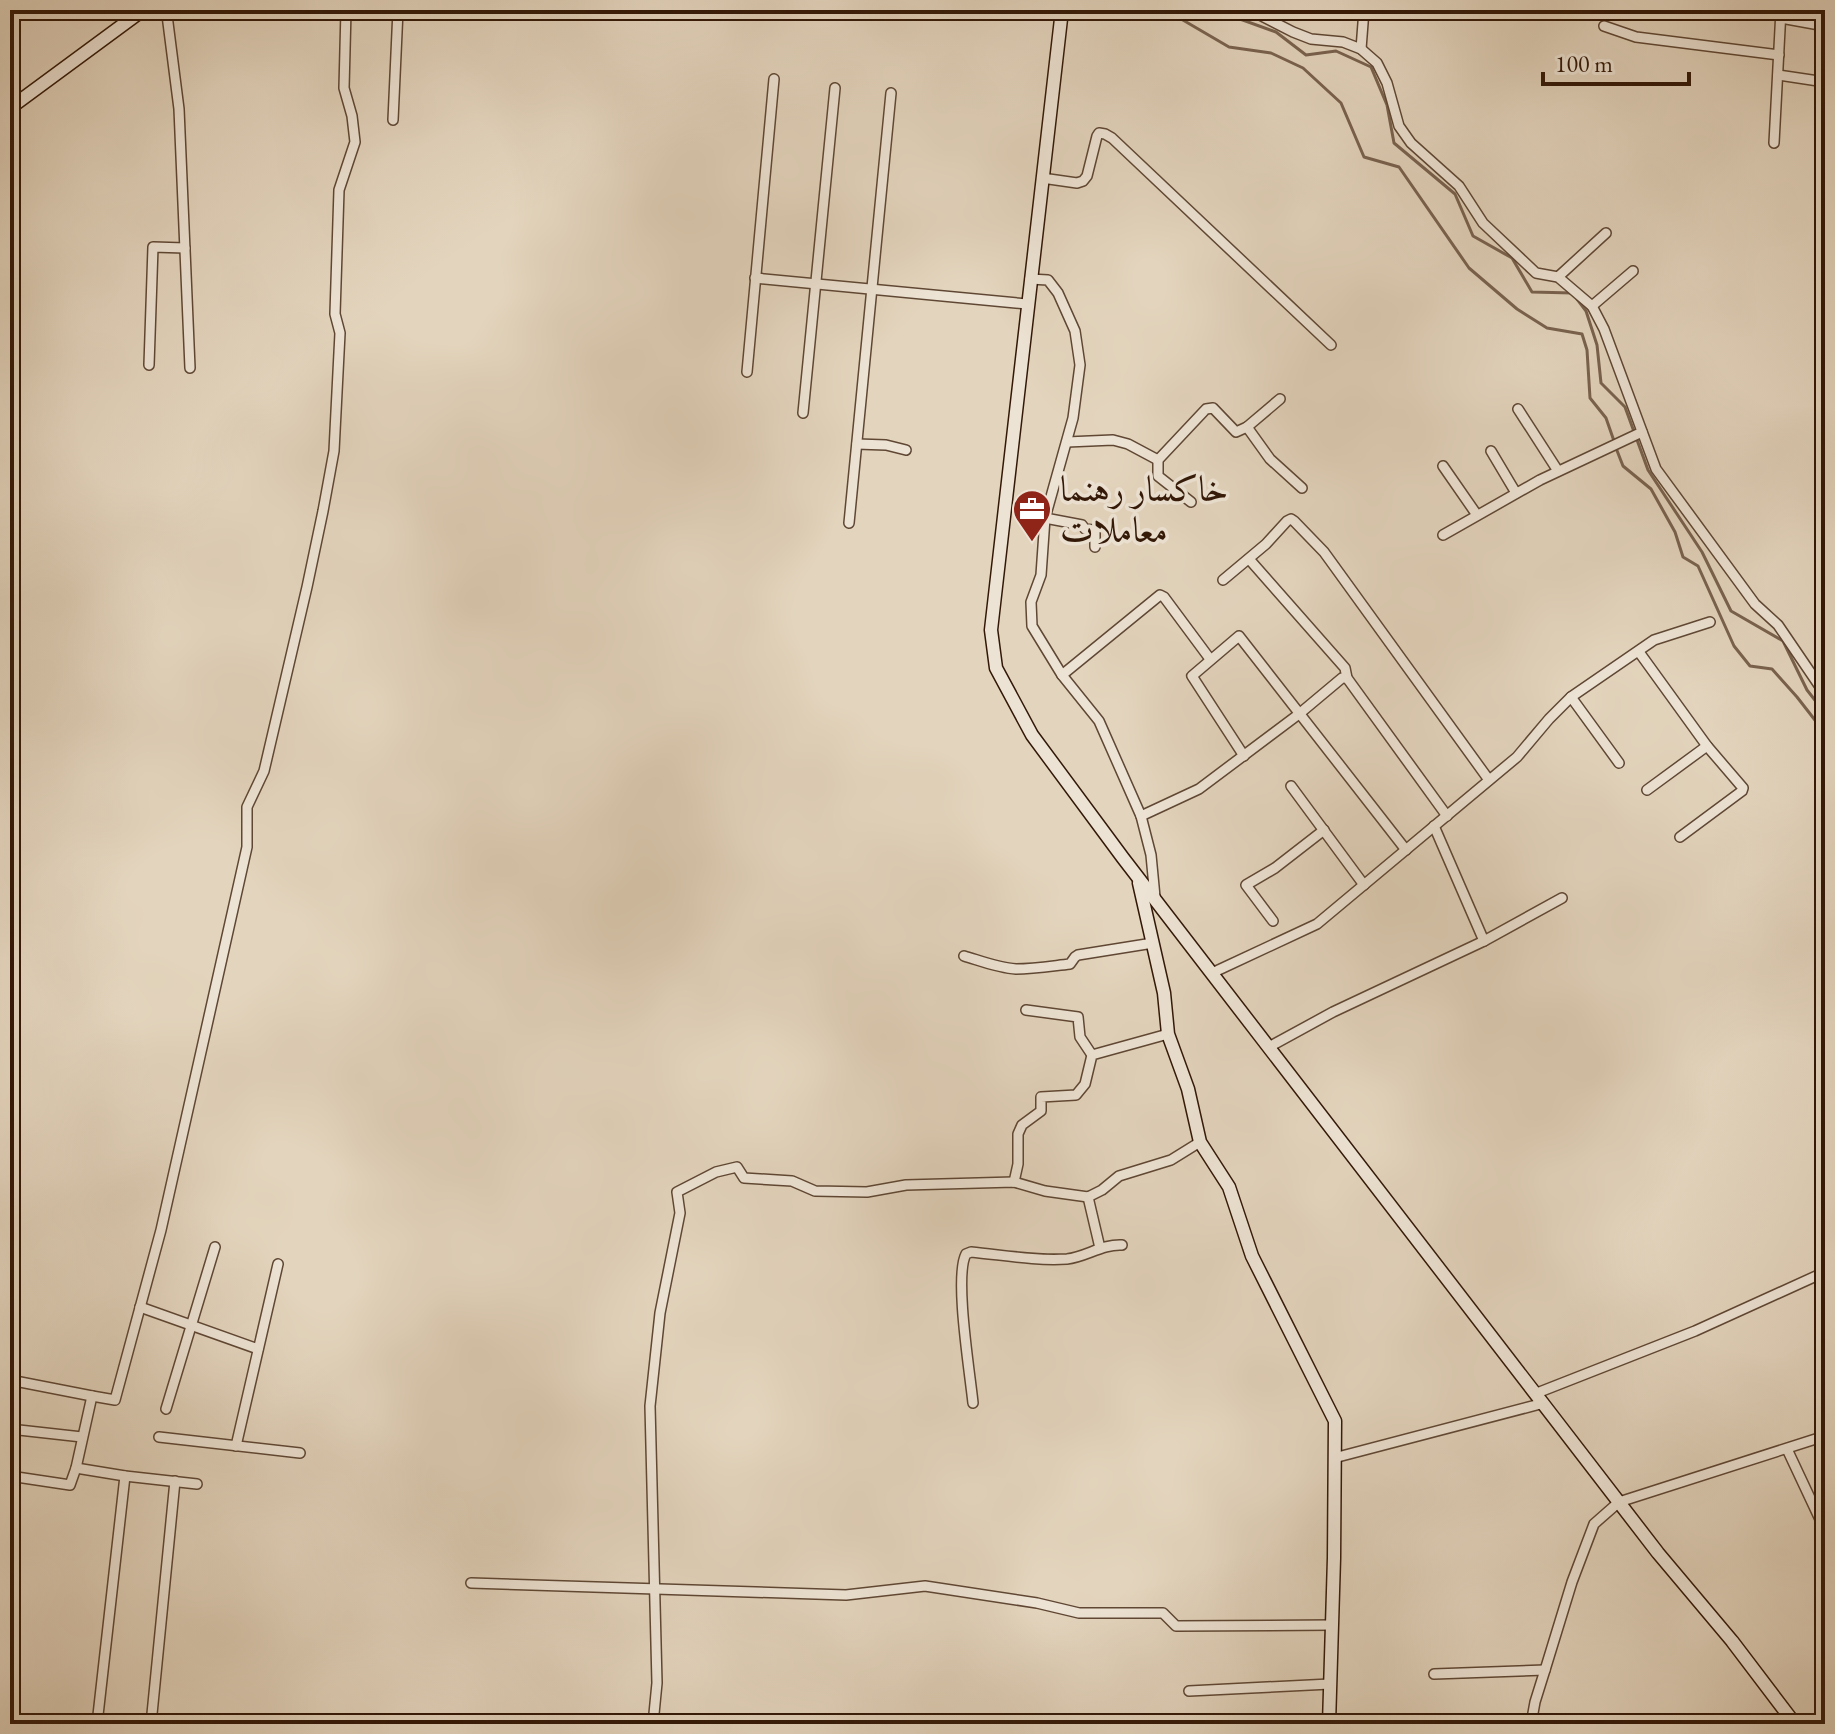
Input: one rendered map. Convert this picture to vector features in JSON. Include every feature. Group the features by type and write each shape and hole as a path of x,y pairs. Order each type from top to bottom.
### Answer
{"street":[{"path":"10,108 143,10"},
{"path":"164,10 179,109 190,368"},
{"path":"10,1380 115,1400 161,1230 247,847 247,807 264,771 307,587 334,451 340,333 335,314 339,190 355,142 344,88 346,10"},
{"path":"393,120 398,10"},
{"path":"1062,10 991,630 996,668 1032,735 1137,876 1658,1553 1732,1641 1795,1724"},
{"path":"1250,10 1311,39 1343,42 1361,49 1377,63 1387,83 1399,126 1411,143 1459,186 1483,223 1536,273 1558,277 1592,306 1604,329 1656,469 1755,604 1778,625 1825,694"},
{"path":"1361,49 1364,10"},
{"path":"1774,143 1781,14 1825,26"},
{"path":"1604,26 1636,37 1779,55"},
{"path":"1778,75 1825,82"},
{"path":"747,372 774,79"},
{"path":"803,413 835,88"},
{"path":"849,523 891,93"},
{"path":"1042,178 1077,183 1083,181 1099,133 1112,138 1331,345"},
{"path":"1558,277 1606,233"},
{"path":"149,365 153,247 185,248"},
{"path":"1592,306 1633,271"},
{"path":"755,278 1027,304"},
{"path":"1030,279 1048,280 1058,293 1075,331 1080,365 1073,418 1045,518 1041,575 1031,602 1032,626 1062,675 1099,721 1141,816 1151,855 1155,899"},
{"path":"1191,502 1158,476 1158,460 1209,408 1213,408 1235,431 1247,427 1280,399"},
{"path":"1518,409 1558,471"},
{"path":"1247,427 1270,459 1302,488"},
{"path":"1443,535 1558,471 1642,432"},
{"path":"1067,442 1113,440 1128,444 1158,460"},
{"path":"857,444 886,445 906,450"},
{"path":"1491,451 1516,493"},
{"path":"1443,466 1477,515"},
{"path":"1045,518 1093,530 1095,547"},
{"path":"1223,580 1266,544 1287,521 1294,521 1324,552 1489,780"},
{"path":"1249,559 1345,668 1347,678 1447,816"},
{"path":"1062,675 1160,595 1210,659"},
{"path":"1212,973 1317,924 1517,757 1571,697 1654,640 1710,622"},
{"path":"1244,756 1192,676 1237,637 1241,637 1406,850"},
{"path":"1639,652 1707,746 1743,788 1680,837"},
{"path":"1141,816 1199,789 1342,678 1347,678"},
{"path":"1571,697 1619,763"},
{"path":"1647,790 1707,746"},
{"path":"1291,786 1364,885"},
{"path":"1434,826 1484,941"},
{"path":"1273,921 1246,885 1275,868 1324,830"},
{"path":"1137,876 1164,993 1168,1034 1188,1089 1200,1142 1229,1187 1252,1256 1335,1421 1329,1724"},
{"path":"1269,1047 1333,1012 1484,941 1562,898"},
{"path":"964,956 1016,969 1070,964 1078,955 1153,943"},
{"path":"1014,1182 1018,1164 1018,1134 1022,1125 1040,1113 1041,1097 1076,1095 1085,1084 1092,1055 1080,1037 1078,1017 1026,1010"},
{"path":"1092,1055 1168,1034"},
{"path":"653,1724 657,1683 650,1406 660,1313 680,1213 677,1192 716,1172 737,1167 744,1178 792,1181 815,1191 867,1192 906,1185 1014,1182 1045,1191 1088,1197 1119,1176 1171,1160 1200,1142"},
{"path":"1088,1197 1100,1248"},
{"path":"973,1403 961,1285 966,1254 1071,1259 1100,1248 1122,1245"},
{"path":"166,1409 215,1247"},
{"path":"236,1446 278,1264"},
{"path":"1334,1458 1541,1398 1825,1272"},
{"path":"140,1307 258,1349"},
{"path":"10,1476 70,1485 92,1396"},
{"path":"10,1429 82,1437"},
{"path":"1531,1724 1572,1582 1594,1524 1619,1502 1825,1436"},
{"path":"159,1437 300,1453"},
{"path":"1787,1449 1825,1530"},
{"path":"76,1468 197,1484"},
{"path":"97,1724 125,1476"},
{"path":"151,1724 175,1481"},
{"path":"471,1583 846,1595 925,1586 1037,1603 1079,1613 1163,1613 1176,1626 1332,1625"},
{"path":"1434,1674 1545,1670"},
{"path":"1189,1691 1330,1684"}],"waterway":[{"path":"1147,10 1176,16 1229,47 1271,53 1303,68 1341,103 1364,157 1399,167 1469,268 1517,309 1547,328 1582,334 1587,350 1590,398 1606,418 1614,441"},
{"path":"1215,10 1276,32 1306,55 1336,51 1371,67 1387,105 1394,143 1455,194 1473,236 1512,258 1532,292 1572,293"},
{"path":"1577,299 1586,311 1597,345 1601,383 1625,407 1648,470 1702,552 1731,611 1783,641 1807,690 1825,713"},
{"path":"1616,448 1623,466 1651,489 1675,532 1683,557 1698,566 1734,646 1750,666 1772,669 1825,733"}],"place":[{"name":"خاکسار رهنما معاملات","path":"1032,543"}]}
